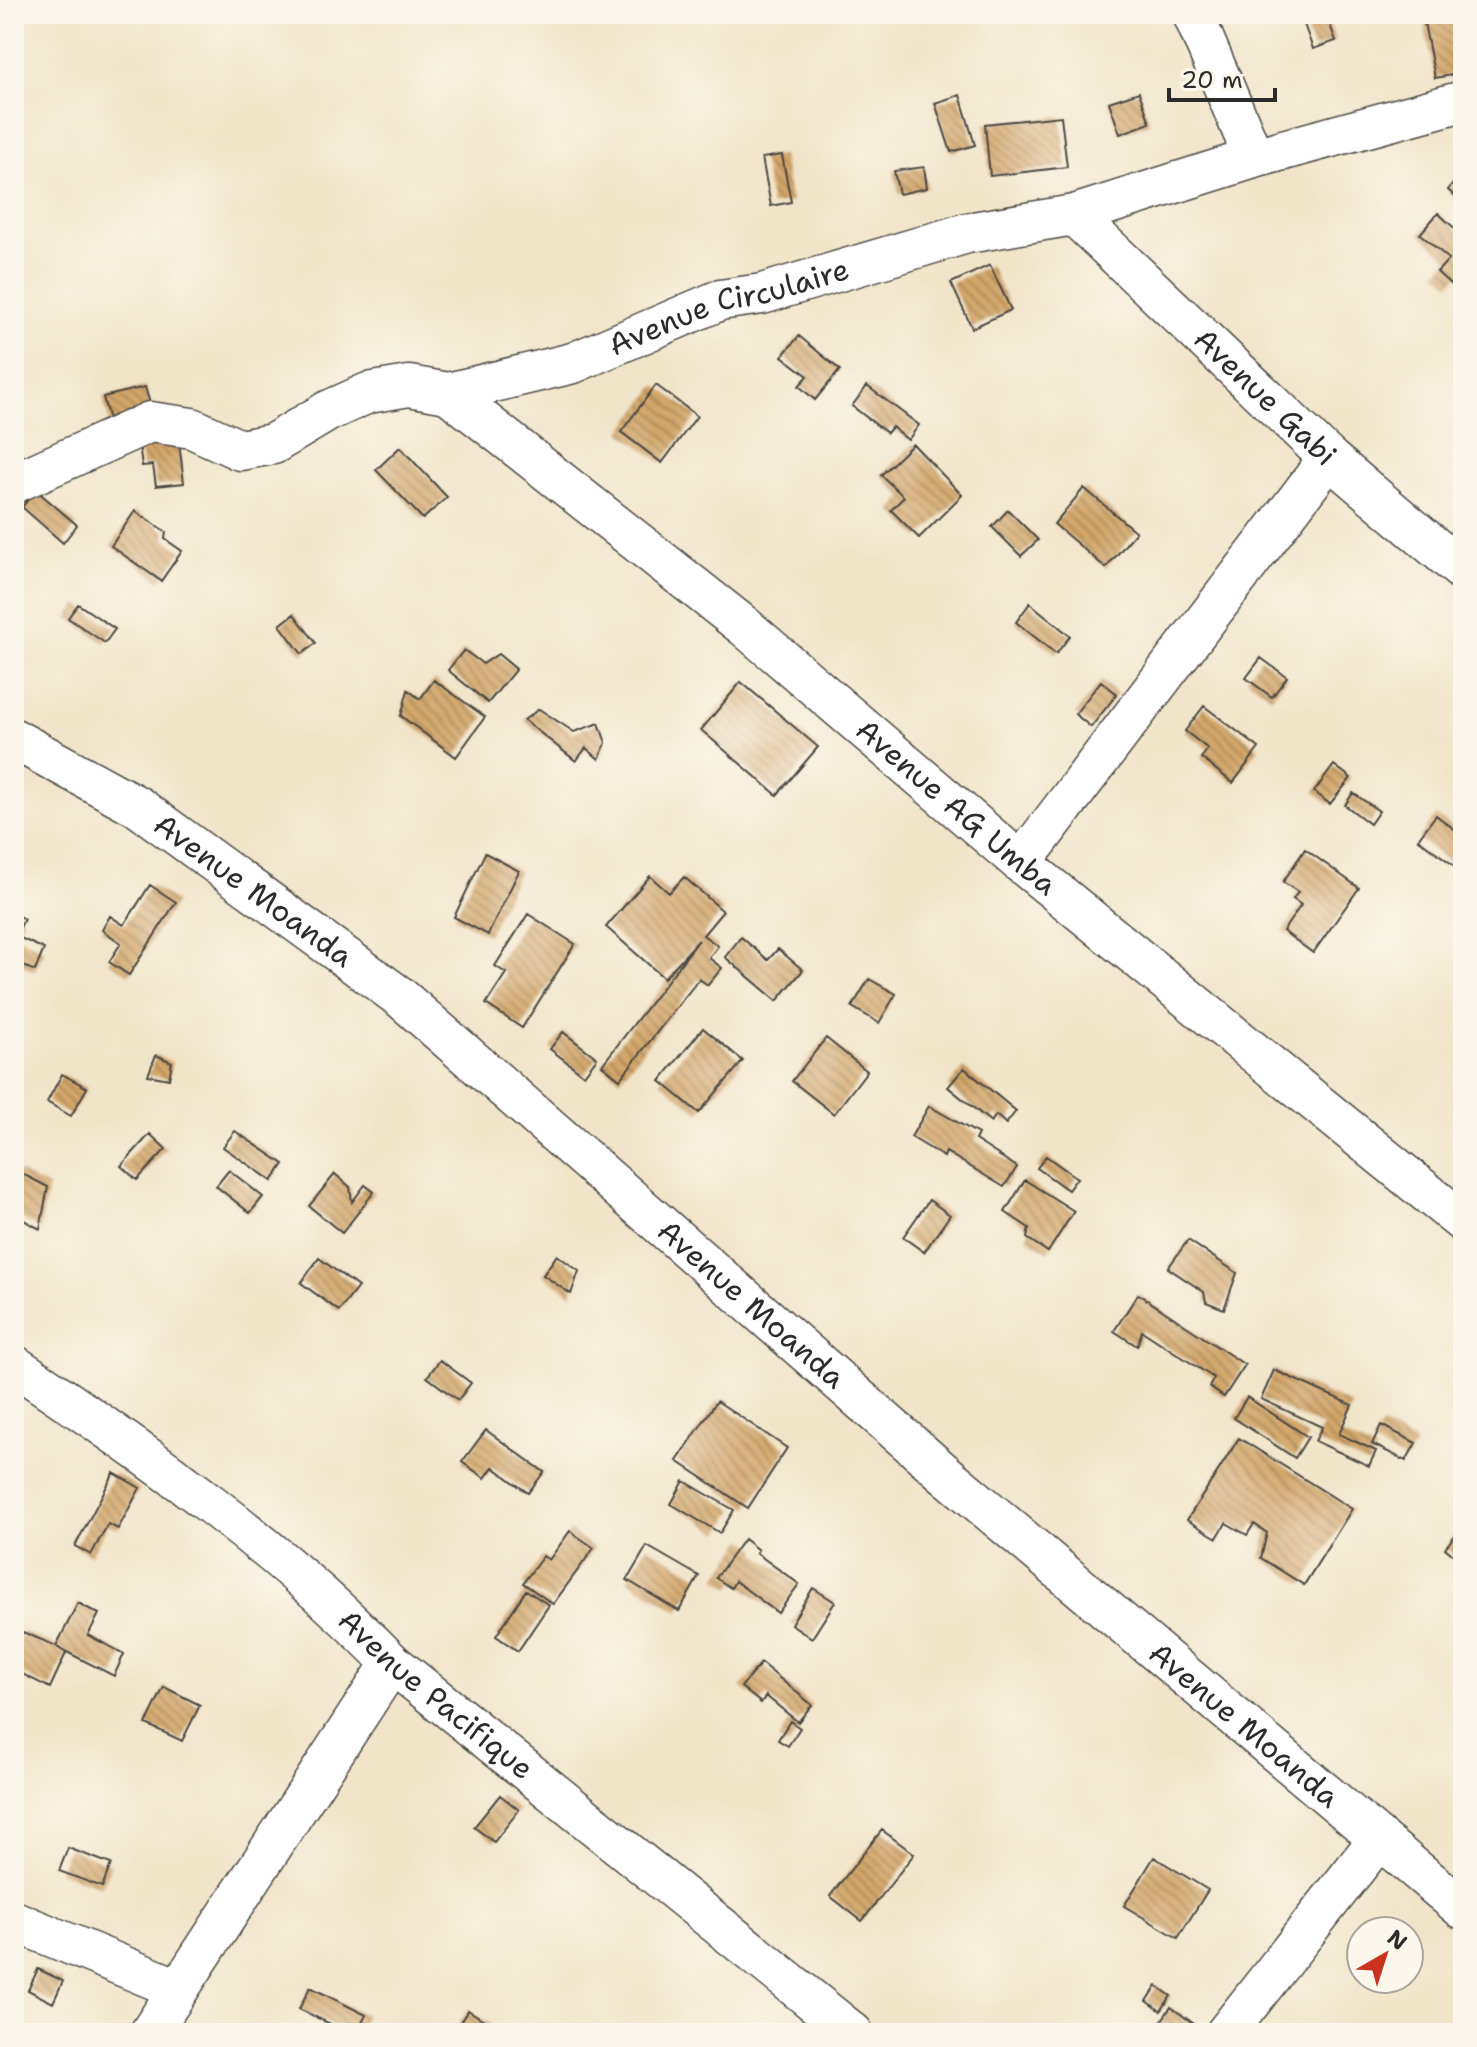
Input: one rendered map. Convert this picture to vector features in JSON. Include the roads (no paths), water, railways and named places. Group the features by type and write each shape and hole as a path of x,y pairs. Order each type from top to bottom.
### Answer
{"street":[{"path":"1193,14 1254,158"},
{"name":"Avenue Circulaire","path":"14,483 150,422 192,428 240,450 273,444 328,411 368,393 409,386 448,393 573,363 720,300 762,294 967,233 1074,215 1254,158 1463,101"},
{"name":"Avenue Gabi","path":"1074,215 1329,458 1463,571"},
{"name":"Avenue AG Umba","path":"448,393 744,626 1021,863 1463,1222"},
{"path":"1021,863 1329,458"},
{"name":"Avenue Moanda","path":"14,739 137,806 400,997 944,1473 1463,1909"},
{"name":"Avenue Pacifique","path":"14,1365 160,1463 337,1606 392,1663 853,2033"},
{"path":"150,2033 392,1663"},
{"path":"1226,2033 1378,1840"},
{"path":"14,1921 178,1989"}]}
